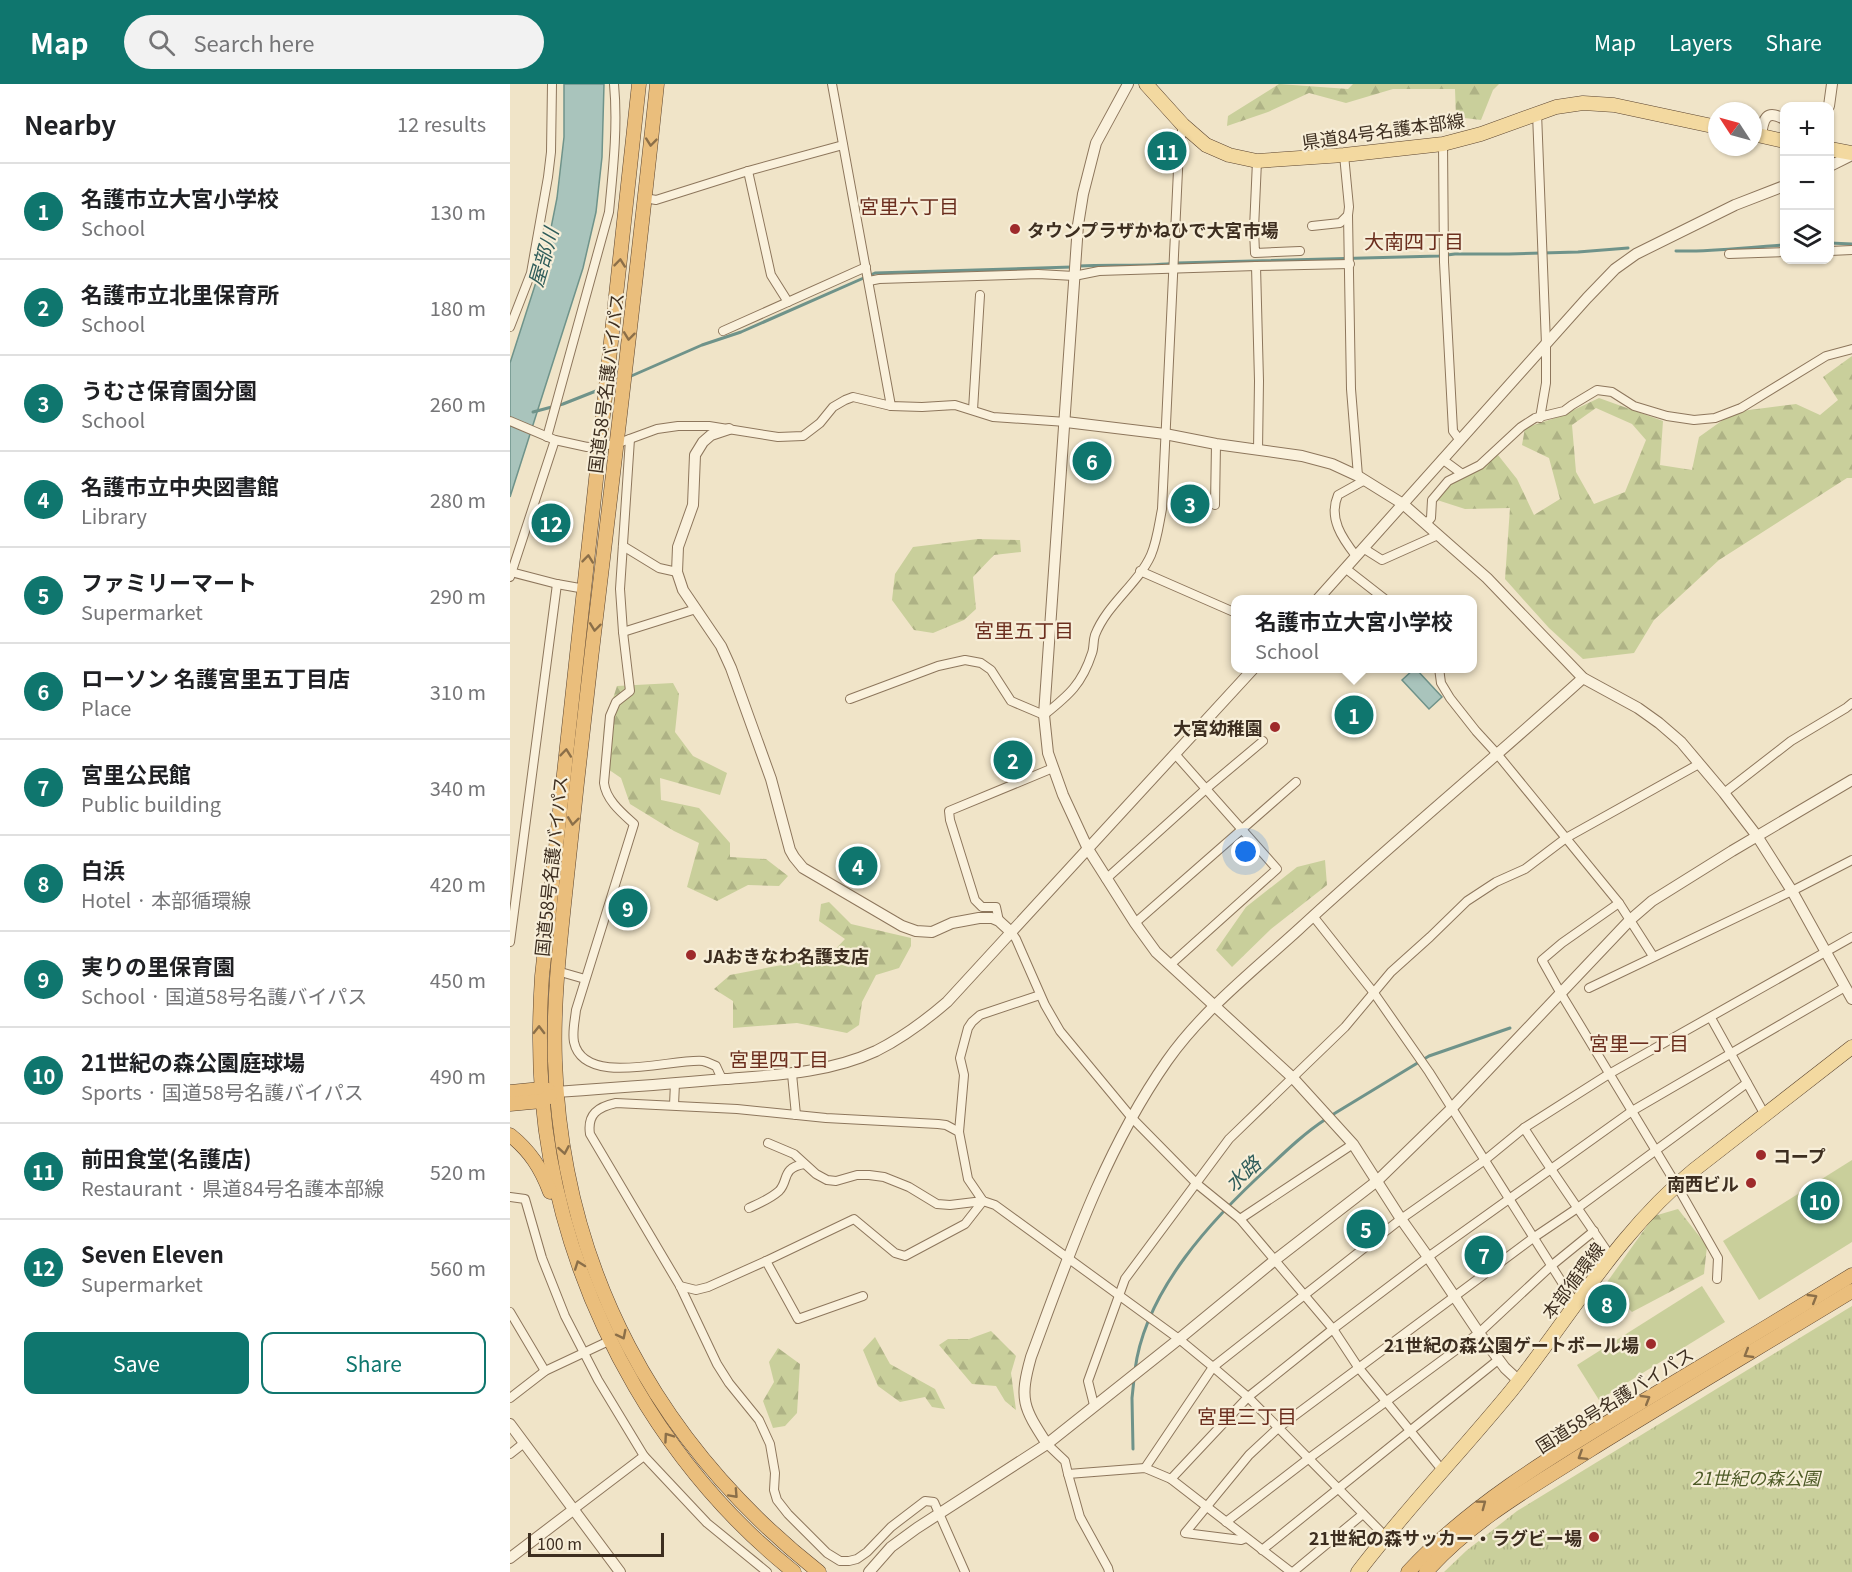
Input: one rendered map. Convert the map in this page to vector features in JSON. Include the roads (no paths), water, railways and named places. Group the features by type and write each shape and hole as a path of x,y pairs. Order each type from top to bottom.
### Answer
{"highway":[{"name":"国道58号名護バイパス","path":"639,84 542,976 539,1035 542,1095 549,1156 561,1209 591,1297 628,1374 658,1423 693,1471 732,1515 794,1572"},
{"name":"国道58号名護バイパス","path":"657,84 557,971 556,1092 574,1206 596,1276 624,1339 658,1396 716,1475 776,1537 819,1572"},
{"path":"510,1092 542,1095"},
{"path":"510,1104 556,1092"},
{"path":"510,1135 529,1152 539,1166 552,1197 561,1209"},
{"name":"国道58号名護バイパス","path":"1408,1572 1435,1543 1500,1491 1612,1420 1852,1275"},
{"name":"国道58号名護バイパス","path":"1426,1572 1469,1530 1513,1499 1619,1431 1852,1291"}],"main road":[{"name":"県道84号名護本部線","path":"1146,84 1183,125 1199,139 1229,155 1257,161 1344,155 1443,144 1481,134 1556,107 1593,102 1708,125"},
{"path":"1762,136 1780,140"},
{"path":"1834,150 1852,154"},
{"name":"本部循環線","path":"1358,1572 1519,1381 1611,1257 1676,1184 1852,1047"}],"street":[{"path":"510,327 531,273 548,177 551,152 552,84"},
{"path":"585,589 511,575 551,438 609,212 616,106 614,84"},
{"path":"832,84 891,406"},
{"path":"1128,84 1093,141 1083,194 1074,270 1066,422 1044,715 1048,753 1063,795 1088,849 1156,952 1293,1078 1353,1144 1479,1334 1519,1381"},
{"path":"1830,102 1832,84"},
{"path":"1537,113 1546,344 1546,383 1540,418"},
{"path":"1762,126 1769,115 1780,116"},
{"path":"1044,715 1075,688 1086,670 1095,636 1113,606 1151,555 1161,509 1179,149 1183,125"},
{"path":"1443,144 1444,262 1453,431 1459,439"},
{"path":"645,198 656,200 748,171 843,145"},
{"path":"1834,164 1852,154"},
{"path":"1344,155 1349,207 1351,389 1362,478"},
{"path":"1257,161 1255,253 1300,251"},
{"path":"748,171 771,275 788,302"},
{"path":"1322,595 1459,439 1616,269 1636,254 1735,205 1780,188"},
{"path":"609,212 626,213"},
{"path":"1312,226 1340,223 1348,215"},
{"path":"1834,250 1852,250"},
{"path":"1729,254 1780,252"},
{"path":"868,282 879,279 1074,270 1174,269 1350,260"},
{"path":"1256,266 1258,450"},
{"path":"723,331 866,267"},
{"path":"973,410 980,295"},
{"path":"1426,524 1431,518 1432,500 1448,481 1480,465 1521,427 1535,418 1564,411 1597,390 1612,392 1634,406 1666,416 1694,420 1715,418 1741,408 1826,356 1852,349"},
{"path":"510,421 551,438 576,445 616,444 657,429 678,426 709,426 778,437 803,436 820,423 834,407 853,397 891,406 955,405 993,417 1066,422 1165,434 1332,464 1362,478 1403,504 1487,578 1583,678 1618,696 1659,723 1681,742 1757,836 1792,891 1852,999"},
{"path":"729,429 711,435 703,442 695,455 693,505 678,547 677,572 683,590 721,646 731,668 771,779 790,850 798,864 873,910 916,931 932,932 952,923 992,918 1011,932 1040,995 1060,1031 1132,1119 1197,1184 1240,1219 1305,1294 1333,1329 1358,1367 1443,1471"},
{"path":"630,439 620,589 622,632 630,692 616,702 610,716 604,783 605,792 610,799 634,824 576,1010 574,1044 580,1054 599,1067 647,1067 700,1061 716,1066 722,1079"},
{"path":"1215,505 1216,444"},
{"path":"1442,459 1461,473"},
{"path":"1362,478 1338,495 1335,501 1335,515 1343,540 1360,552 1382,560 1438,535"},
{"path":"623,546 659,568 677,572"},
{"path":"1346,568 1380,595"},
{"path":"1140,572 1231,611"},
{"path":"510,939 556,584"},
{"path":"622,632 696,609"},
{"path":"850,699 938,666 965,660 981,663 991,669 1011,701 1044,715"},
{"path":"556,1092 792,1074 835,1066 856,1059 875,1052 910,1032 947,1002 1250,673"},
{"path":"1440,673 1441,683 1450,698 1619,903 1653,956"},
{"path":"1109,1572 1080,1517 1065,1461 1047,1444 1028,1416 1024,1401 1024,1388 1031,1357 1068,1258 1118,1144 1167,1062 1215,1006 1313,916 1583,678"},
{"path":"1724,793 1791,741 1852,703"},
{"path":"1106,879 1263,741"},
{"path":"1170,964 1277,869 1175,754"},
{"path":"1094,1405 1088,1382 1125,1280 1229,1139 1346,1027 1391,972 1467,901 1496,882 1525,869 1566,838 1699,764"},
{"path":"999,921 996,907 982,907 975,900 949,811 1053,768"},
{"path":"869,1572 891,1547 938,1513 1047,1444 1377,1181 1451,1109 1630,920 1652,901 1852,780"},
{"path":"1135,923 1296,782"},
{"path":"1589,988 1852,860"},
{"path":"510,864 520,865"},
{"path":"1619,903 1542,960 1718,1258 1717,1279"},
{"path":"1313,916 1374,993 1429,1072 1575,1303"},
{"path":"1144,1468 1214,1367 1401,1219 1485,1160 1524,1128 1609,1074 1852,938"},
{"path":"557,971 585,979"},
{"path":"1172,1479 1248,1397 1428,1257 1632,1111 1845,987"},
{"path":"983,1201 968,1179 959,1132 964,1075 960,1058 968,1028 980,1015 1040,995"},
{"path":"1711,1018 1765,1115"},
{"path":"792,1074 796,1115"},
{"path":"674,1106 675,1083"},
{"path":"1246,1538 1241,1540 1185,1533 1249,1455 1278,1428 1454,1296 1747,1083"},
{"path":"959,1132 946,1125 938,1124 826,1118 736,1109 616,1103 604,1106 593,1115 589,1125 590,1134 680,1286 717,1364 729,1383 759,1420 770,1444 777,1500 788,1514 818,1546 840,1561 849,1561 867,1552 891,1527 926,1501 934,1502 965,1572"},
{"path":"1524,1128 1550,1170 1611,1257"},
{"path":"768,1143 794,1154 816,1174 827,1180 836,1181 869,1174 909,1187 937,1204 950,1206 983,1201 995,1205 1214,1367 1248,1397 1386,1537"},
{"path":"1240,1219 1353,1144"},
{"path":"749,1208 781,1190 788,1172 804,1164"},
{"path":"510,1197 525,1199 542,1258 565,1316 584,1354 644,1456 707,1523 767,1572"},
{"path":"680,1286 696,1290 708,1287 766,1262 854,1219 895,1253 905,1256 965,1224 983,1201"},
{"path":"1226,1522 1479,1334 1551,1266 1594,1231"},
{"path":"766,1262 798,1319 863,1296"},
{"path":"510,1312 545,1371"},
{"path":"510,1398 545,1371 611,1340"},
{"path":"1262,1550 1498,1359"},
{"path":"510,1424 620,1572"},
{"path":"510,1454 524,1443"},
{"path":"510,1558 644,1456"},
{"path":"1068,1474 1144,1468 1172,1479 1292,1572 1363,1514"}],"water":[{"path":"564,84 604,84 602,157 596,212 583,268 510,497 510,363 547,248 557,198 564,137"},
{"path":"1410,673 1420,673 1442,697 1429,709 1402,680"}],"waterway":[{"path":"1834,243 1852,244"},
{"path":"1676,251 1780,245"},
{"path":"1079,266 1578,252 1628,248"},
{"path":"629,377 702,345 741,332 875,273 1072,267"},
{"path":"533,412 563,404 601,389"},
{"name":"水路","path":"1332,1115 1429,1056 1510,1028"},
{"name":"水路","path":"1135,1370 1141,1340 1152,1312 1167,1284 1185,1258 1205,1232 1248,1186 1297,1141 1326,1119"},
{"name":"水路","path":"1133,1449 1134,1379"}],"place":[{"name":"前田食堂(名護店)","path":"1167,151"},
{"name":"タウンプラザかねひで大宮市場","path":"1015,229"},
{"name":"ローソン 名護宮里五丁目店","path":"1092,461"},
{"name":"うむさ保育園分園","path":"1190,504"},
{"name":"Seven Eleven","path":"551,523"},
{"name":"名護市立大宮小学校","path":"1354,715"},
{"name":"大宮幼稚園","path":"1275,727"},
{"name":"名護市立北里保育所","path":"1013,760"},
{"name":"名護市立中央図書館","path":"858,866"},
{"name":"実りの里保育園","path":"628,908"},
{"name":"JAおきなわ名護支店","path":"691,955"},
{"name":"コープ","path":"1761,1155"},
{"name":"南西ビル","path":"1751,1183"},
{"name":"21世紀の森公園庭球場","path":"1820,1201"},
{"name":"ファミリーマート","path":"1366,1229"},
{"name":"宮里公民館","path":"1484,1255"},
{"name":"白浜","path":"1607,1304"},
{"name":"21世紀の森公園ゲートボール場","path":"1651,1344"},
{"name":"21世紀の森サッカー・ラグビー場","path":"1594,1537"}],"district":[{"name":"宮里六丁目","path":"909,205"},
{"name":"大南四丁目","path":"1414,240"},
{"name":"宮里五丁目","path":"1024,629"},
{"name":"宮里一丁目","path":"1639,1042"},
{"name":"宮里四丁目","path":"779,1058"},
{"name":"宮里三丁目","path":"1247,1415"}],"water label":[{"name":"屋部川","path":"542,257"}],"park label":[{"name":"21世紀の森公園","path":"1756,1477"}]}
